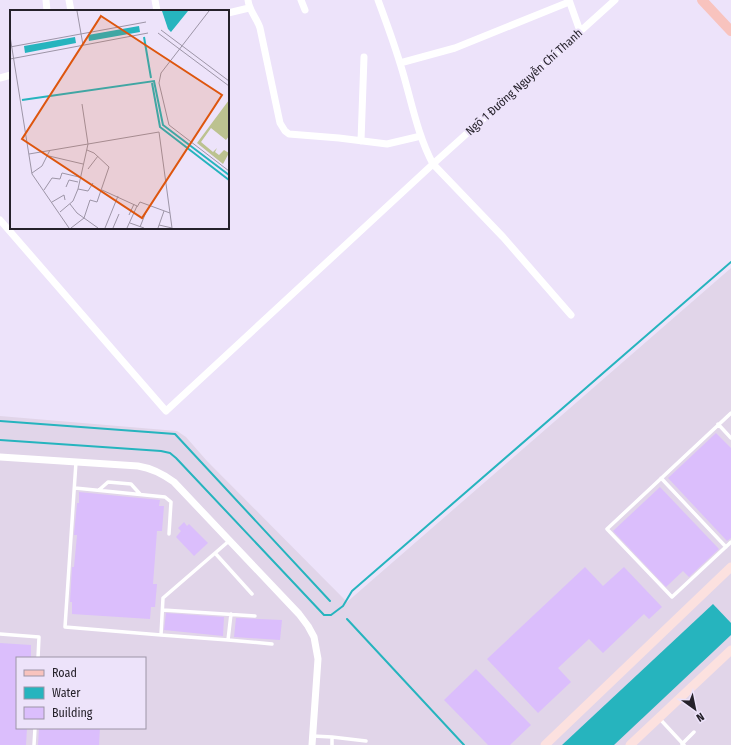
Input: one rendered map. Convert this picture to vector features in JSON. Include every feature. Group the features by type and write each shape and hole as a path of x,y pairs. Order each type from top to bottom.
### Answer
{"main road":[{"path":"702,0 731,31"}],"street":[{"path":"46,0 47,10"},
{"path":"69,0 71,10"},
{"path":"155,0 157,10"},
{"path":"248,0 250,8 260,28 280,123 285,132 289,134 387,144 421,136"},
{"path":"301,0 305,10"},
{"name":"Ngõ 1 Đường Nguyễn Chí Thanh","path":"0,220 166,410 437,167 580,31 615,0"},
{"path":"381,1 421,136 437,167 503,236 572,316"},
{"path":"400,63 455,48 569,1 580,31"},
{"path":"229,12 250,8"},
{"path":"361,141 364,57"},
{"path":"0,78 10,75"},
{"path":"0,457 145,467 167,477 186,493 229,541 299,614 314,637 318,659 312,745"},
{"path":"545,745 730,571"},
{"path":"635,744 659,718 731,650"}],"lane":[{"path":"731,412 607,529 672,597 731,542"},
{"path":"718,424 731,438"},
{"path":"76,462 65,627 272,644"},
{"path":"661,478 726,547"},
{"path":"99,490 108,482 131,484 140,494"},
{"path":"75,488 165,497 171,502 169,534"},
{"path":"161,635 163,598 229,541"},
{"path":"215,553 252,594"},
{"path":"162,610 255,616"},
{"path":"228,640 230,614"},
{"path":"0,634 39,637 38,657"},
{"path":"659,718 683,745 694,732"},
{"path":"34,745 35,729"},
{"path":"313,736 366,741"},
{"path":"332,738 332,745"}],"shaded area":[{"path":"731,268 731,745 0,745 0,416 177,431 186,437 207,461 347,602"}],"water":[{"path":"713,604 731,623 731,635 614,745 562,745"}],"building":[{"path":"716,433 731,448 731,538 727,541 668,478"},
{"path":"660,487 719,549 689,577 683,571 666,587 613,531"},
{"path":"79,492 160,500 159,506 164,506 162,531 157,531 153,584 157,584 155,607 151,607 150,619 72,614 72,602 70,602 72,567 74,567 77,535 74,535 77,503 79,503"},
{"path":"184,522 187,526 189,524 208,543 194,556 176,537 181,531 178,528"},
{"path":"585,567 603,586 624,567 662,607 649,619 644,614 603,653 589,639 558,668 571,682 538,713 487,659"},
{"path":"166,613 224,617 223,636 164,630"},
{"path":"236,618 282,620 280,640 234,637"},
{"path":"0,643 31,645 31,657 16,657 16,729 27,729 26,745 0,745"},
{"path":"476,669 531,725 510,745 488,745 444,700"},
{"path":"39,729 100,729 99,745 38,745"}],"waterway":[{"path":"0,440 161,451 170,453 324,615 331,615 343,606 352,591 731,262"},
{"path":"0,421 175,434 330,601"},
{"path":"347,619 464,745"}]}
